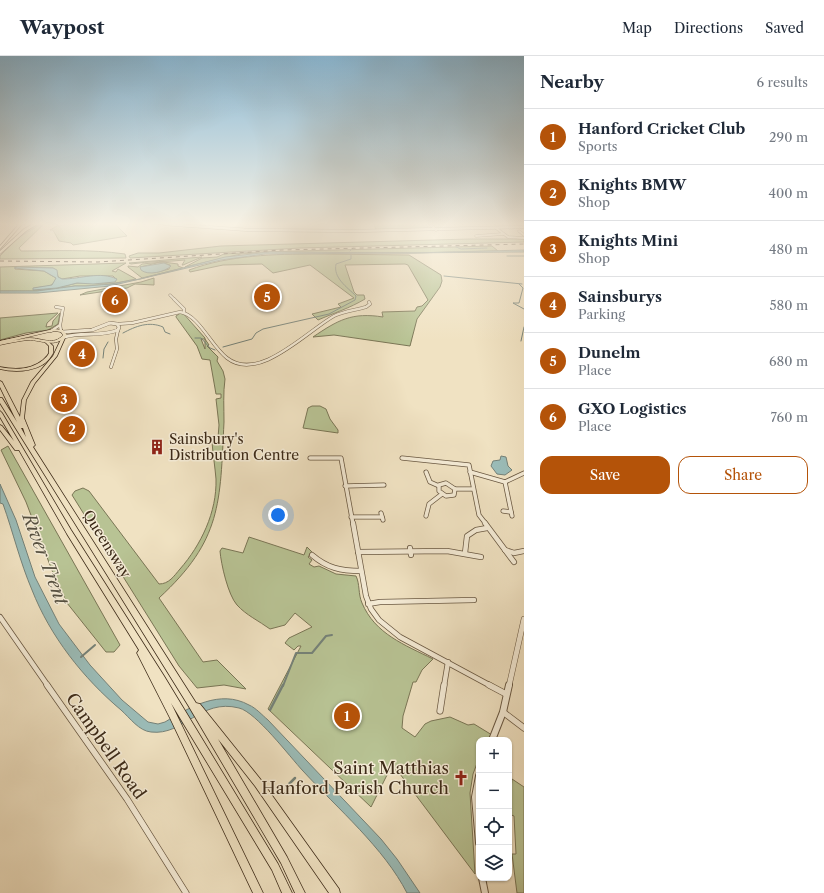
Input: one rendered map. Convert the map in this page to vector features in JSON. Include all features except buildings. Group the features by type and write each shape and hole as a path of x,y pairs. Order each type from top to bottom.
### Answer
{"highway":[{"path":"37,458 24,425 22,409 24,400 33,382 56,356 63,338"},
{"path":"0,368 21,370 41,363 51,354 51,346 46,341"},
{"path":"0,382 37,458"},
{"name":"Queensway","path":"0,399 181,686 208,724"},
{"name":"Queensway","path":"0,413 26,460 131,631 156,685 176,713"},
{"path":"0,426 26,460"},
{"path":"176,713 192,731 275,867 286,893"},
{"path":"176,713 182,736 258,893"},
{"path":"208,724 284,860 300,893"},
{"path":"208,724 258,783 335,893"}],"main road":[{"path":"62,331 65,334 63,338 46,341 27,339 0,343 48,332 62,331"},
{"path":"46,341 42,336 48,332"}],"street":[{"path":"170,295 226,358 235,363 250,365 265,361 334,316 366,307 370,304 369,302"},
{"path":"56,307 63,308 60,325 62,331 92,330 108,324 132,323 184,312"},
{"path":"63,338 73,334 106,333 132,323"},
{"path":"111,367 117,349 116,338 119,329 117,324"},
{"path":"48,332 60,325"},
{"path":"101,327 100,330 116,338"},
{"path":"310,458 316,456 342,458 345,486 368,604 377,620 410,644 448,662 506,694"},
{"path":"402,458 469,465 479,515 487,528 514,562"},
{"path":"426,472 430,482 439,486 446,483 456,489 473,489"},
{"path":"470,472 505,482 524,473"},
{"path":"503,511 511,514 505,482"},
{"path":"345,486 384,485"},
{"path":"439,486 439,491 442,494 452,496 456,493 456,489"},
{"path":"426,516 429,504 442,494"},
{"path":"351,517 382,516"},
{"path":"465,553 467,536 476,530 487,528"},
{"path":"502,548 514,553 524,551"},
{"path":"358,552 447,551 465,553 478,557 476,562"},
{"path":"312,555 327,567 336,570 361,571"},
{"path":"313,564 317,560"},
{"path":"368,604 380,602 474,600"},
{"name":"Campbell Road","path":"0,617 127,799 186,893"},
{"path":"493,737 503,712 524,619"},
{"path":"446,710 440,710 448,662"},
{"path":"503,712 524,728"},
{"path":"476,792 476,809"},
{"path":"483,881 485,893"}],"green space":[{"path":"140,262 145,262 131,264 129,263"},
{"path":"163,262 178,264 178,266 183,268 142,278 128,266 138,267 142,264","holes":["157,263 170,265 169,269 154,272 147,271 140,267"]},
{"path":"184,262 190,262 183,265"},
{"path":"194,262 206,262 185,267"},
{"path":"216,262 420,262 441,275 442,281 440,287 417,319 410,346 334,335 313,337 330,326 346,319 362,316 383,317 382,312 415,311 417,307 422,306 428,300 408,265 345,265 354,292 357,295 364,295 365,299 348,308 318,320 312,314 341,307 338,304 354,298 310,265 273,273 262,264 223,265 190,272 189,270"},
{"path":"126,263 112,271 116,272 118,269 136,279 111,284 75,286 37,291 0,291 0,267","holes":["17,267 53,268 56,270 58,277 62,279 80,276 113,276 115,278 107,283 77,283 57,288 33,290 39,287 52,285 56,278 44,271 15,269"]},
{"path":"154,278 154,285 135,284 127,288 80,295 87,292 141,282"},
{"path":"182,312 205,338 209,345 207,346 218,357 217,361 223,371 225,379 221,476 214,519 206,538 195,557 180,577 159,598 203,662 217,660 246,689 224,685 197,688 179,666 72,495 75,491 83,488 89,491 159,584 166,583 171,579 188,560 195,549 211,516 214,504 216,479 212,442 218,438 219,425 216,399 221,398 221,394 216,394 210,360 202,359 197,346 176,317","holes":["201,339 205,339 205,349"]},
{"path":"58,313 47,323 46,327 52,326 53,321 60,313 58,324 48,330 26,333 0,340 0,318"},
{"path":"312,406 320,406 326,409 330,419 338,430 338,433 303,428 308,408"},
{"path":"8,446 120,645 114,652 106,652 67,603 53,573 26,502 1,450"},
{"path":"249,537 304,555 307,547 312,552 308,557 312,560 309,564 314,567 319,566 336,574 356,576 362,603 375,623 392,637 433,659 422,670 416,682 413,682 403,716 402,728 415,737 425,724 431,721 450,717 468,725 474,724 492,735 491,737 476,737 476,766 470,793 475,874 397,770 389,771 371,807 268,709 301,646 298,646 294,650 285,643 289,638 312,627 295,613 285,625 270,629 244,612 237,605 231,594 226,579 220,551 222,548 243,553"},
{"path":"512,779 524,787 524,893 517,893 512,854 516,854 514,816 512,815"}],"water":[{"path":"206,262 212,262 141,279"},
{"path":"164,263 171,266 165,270 152,273 144,272 140,267"},
{"path":"14,268 53,268 57,270 58,277 62,279 97,275 117,279 115,282 93,284 77,283 57,288 33,290 33,288 52,285 56,278 44,271"},
{"path":"140,279 110,286 38,293 0,293 0,291 37,291 75,286 111,284"},
{"path":"501,456 506,457 508,466 512,470 505,475 497,474 491,466 493,461 500,460"},
{"path":"0,484 16,520 35,577 59,624 90,665 122,700 148,722 158,724 165,722 195,706 216,699 238,701 254,708 268,720 381,839 397,859 420,893 407,893 386,860 360,829 303,771 263,726 246,711 239,708 225,706 213,708 173,729 163,732 151,732 135,724 107,698 69,655 48,624 39,607 24,569 3,504 0,503"}],"waterway":[{"path":"223,347 252,339 256,333 263,329 329,314 355,300 356,296 342,282 337,274 336,264 342,262"},
{"path":"444,276 522,284"},
{"path":"519,284 523,288 519,303 513,303 524,309"},
{"path":"123,333 138,326 153,324 163,327 165,332 170,334"},
{"path":"521,341 524,327"},
{"path":"195,338 201,338 210,348 215,350"},
{"path":"103,358 104,349 108,342"},
{"path":"283,686 296,653 312,653 326,636 332,635"},
{"path":"81,657 95,645"},
{"path":"270,710 283,685"},
{"path":"289,784 295,778"}],"place":[{"name":"Dunelm","path":"267,297"},
{"name":"GXO Logistics","path":"115,300"},
{"name":"Sainsburys","path":"82,354"},
{"name":"Knights Mini","path":"64,399"},
{"name":"Knights BMW","path":"72,429"},
{"name":"Sainsbury's Distribution Centre","path":"157,447"},
{"name":"Hanford Cricket Club","path":"347,716"},
{"name":"Saint Matthias Hanford Parish Church","path":"461,778"}],"water label":[{"name":"River Trent","path":"45,559"}]}
